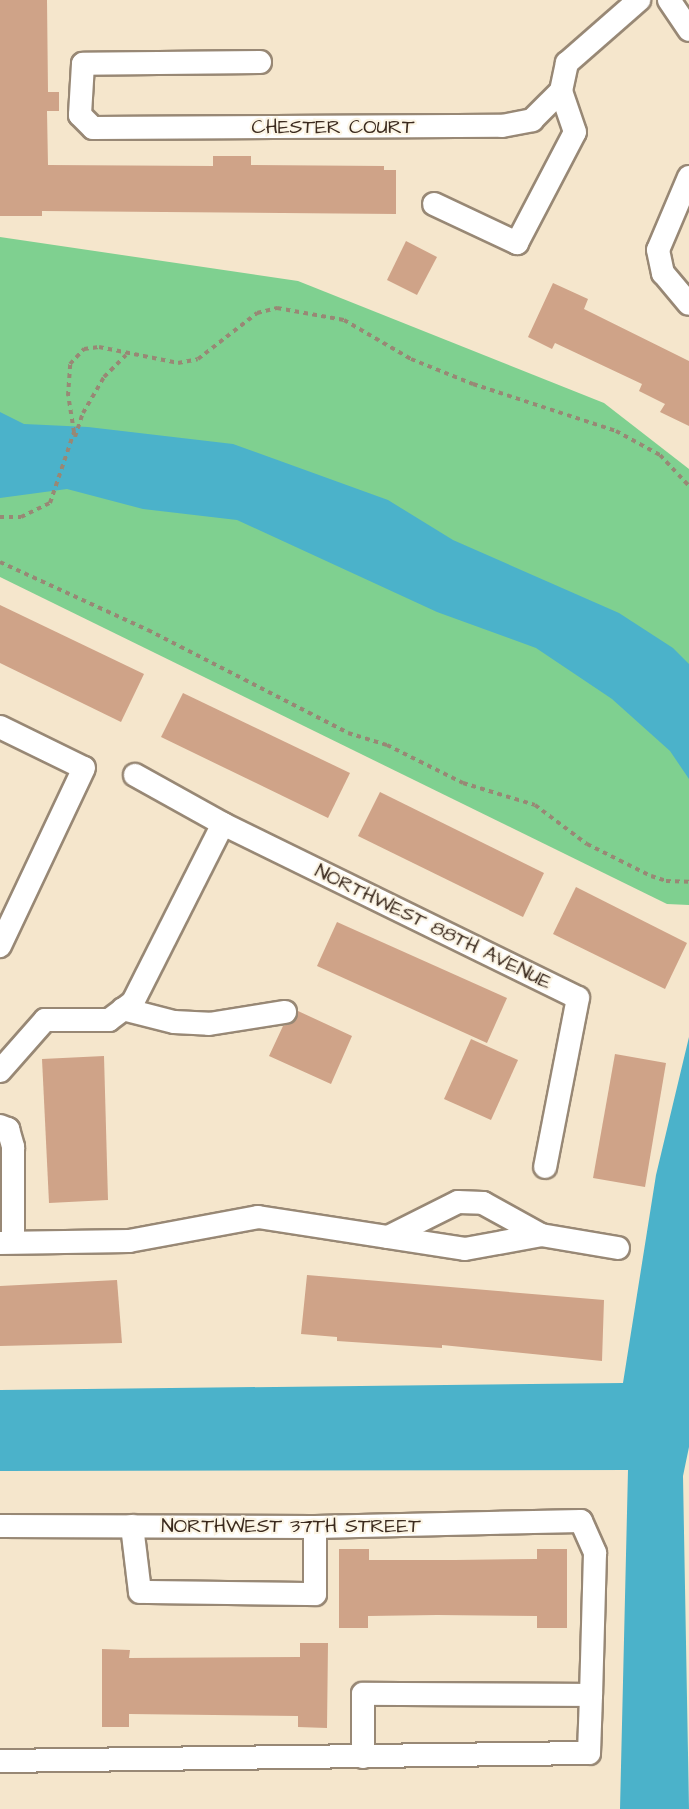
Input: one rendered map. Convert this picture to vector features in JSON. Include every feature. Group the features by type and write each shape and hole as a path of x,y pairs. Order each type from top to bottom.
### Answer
{"street":[{"path":"434,204 517,243 575,132 561,90 567,63 639,0"},
{"path":"669,0 689,30"},
{"name":"CHESTER COURT","path":"260,62 83,64 80,115 93,128 502,126 532,120 561,90"},
{"path":"689,177 658,250 663,273 689,304"},
{"path":"0,727 84,768 0,946"},
{"name":"NORTHWEST 88TH AVENUE","path":"135,775 223,824 578,998 545,1167"},
{"path":"0,1071 45,1020 109,1020 133,1002 223,824"},
{"path":"123,1009 174,1022 209,1024 285,1012"},
{"path":"0,1126 8,1130 13,1147 7,1242 129,1241 258,1217 465,1249 541,1234"},
{"path":"388,1237 458,1202 483,1203 541,1234 618,1248"},
{"name":"NORTHWEST 37TH STREET","path":"0,1526 315,1527 581,1521 595,1553 591,1695"},
{"path":"132,1526 140,1592 315,1594 315,1527"},
{"path":"0,1761 363,1757 589,1753 591,1695 363,1694 363,1757"}],"path":[{"path":"0,518 38,512 50,503 74,432 68,396 70,364 84,349 99,347 126,355 178,363 198,359 256,313 277,308 299,309 344,320 411,358 473,384 616,431 660,455 689,486"},
{"path":"71,443 104,377 126,355"},
{"path":"0,562 148,630 348,733 387,745 463,783 535,805 587,844 651,876 666,881 689,882"}],"green space":[{"path":"0,237 298,281 604,403 689,469 689,905 667,904 0,577"}],"water":[{"path":"0,412 24,424 88,427 233,444 388,500 453,540 619,613 673,648 689,664 689,779 670,751 612,699 536,648 437,612 237,520 143,509 67,489 0,498"},
{"path":"689,1037 689,1447 683,1476 689,1809 620,1809 628,1470 0,1471 0,1390 623,1383 656,1175"}],"building":[{"path":"0,0 47,0 48,92 59,92 59,111 47,111 48,165 213,166 213,156 251,156 251,165 384,166 384,170 396,170 396,214 42,211 42,216 0,216"},
{"path":"406,241 437,257 417,295 387,280"},
{"path":"553,283 588,299 584,309 689,361 689,426 660,412 665,404 639,391 642,384 555,343 552,349 528,337"},
{"path":"0,605 144,674 121,722 0,663"},
{"path":"183,693 350,773 328,818 161,737"},
{"path":"380,792 544,873 523,917 358,836"},
{"path":"576,887 687,943 665,989 553,934"},
{"path":"337,922 507,998 487,1043 317,966"},
{"path":"298,1011 352,1036 331,1084 269,1056 283,1026 294,1022"},
{"path":"471,1039 518,1060 491,1120 444,1099"},
{"path":"615,1054 666,1063 645,1187 593,1178"},
{"path":"104,1056 108,1200 49,1203 42,1059"},
{"path":"307,1275 604,1300 602,1361 442,1345 442,1348 337,1341 337,1337 301,1334"},
{"path":"117,1280 122,1343 0,1346 0,1286"},
{"path":"339,1549 369,1549 369,1560 455,1560 537,1559 537,1549 567,1549 567,1628 537,1628 537,1616 437,1615 368,1616 368,1628 339,1628"},
{"path":"300,1643 328,1643 327,1728 298,1727 298,1716 129,1714 129,1727 102,1727 102,1649 130,1650 129,1658 300,1657"}]}
